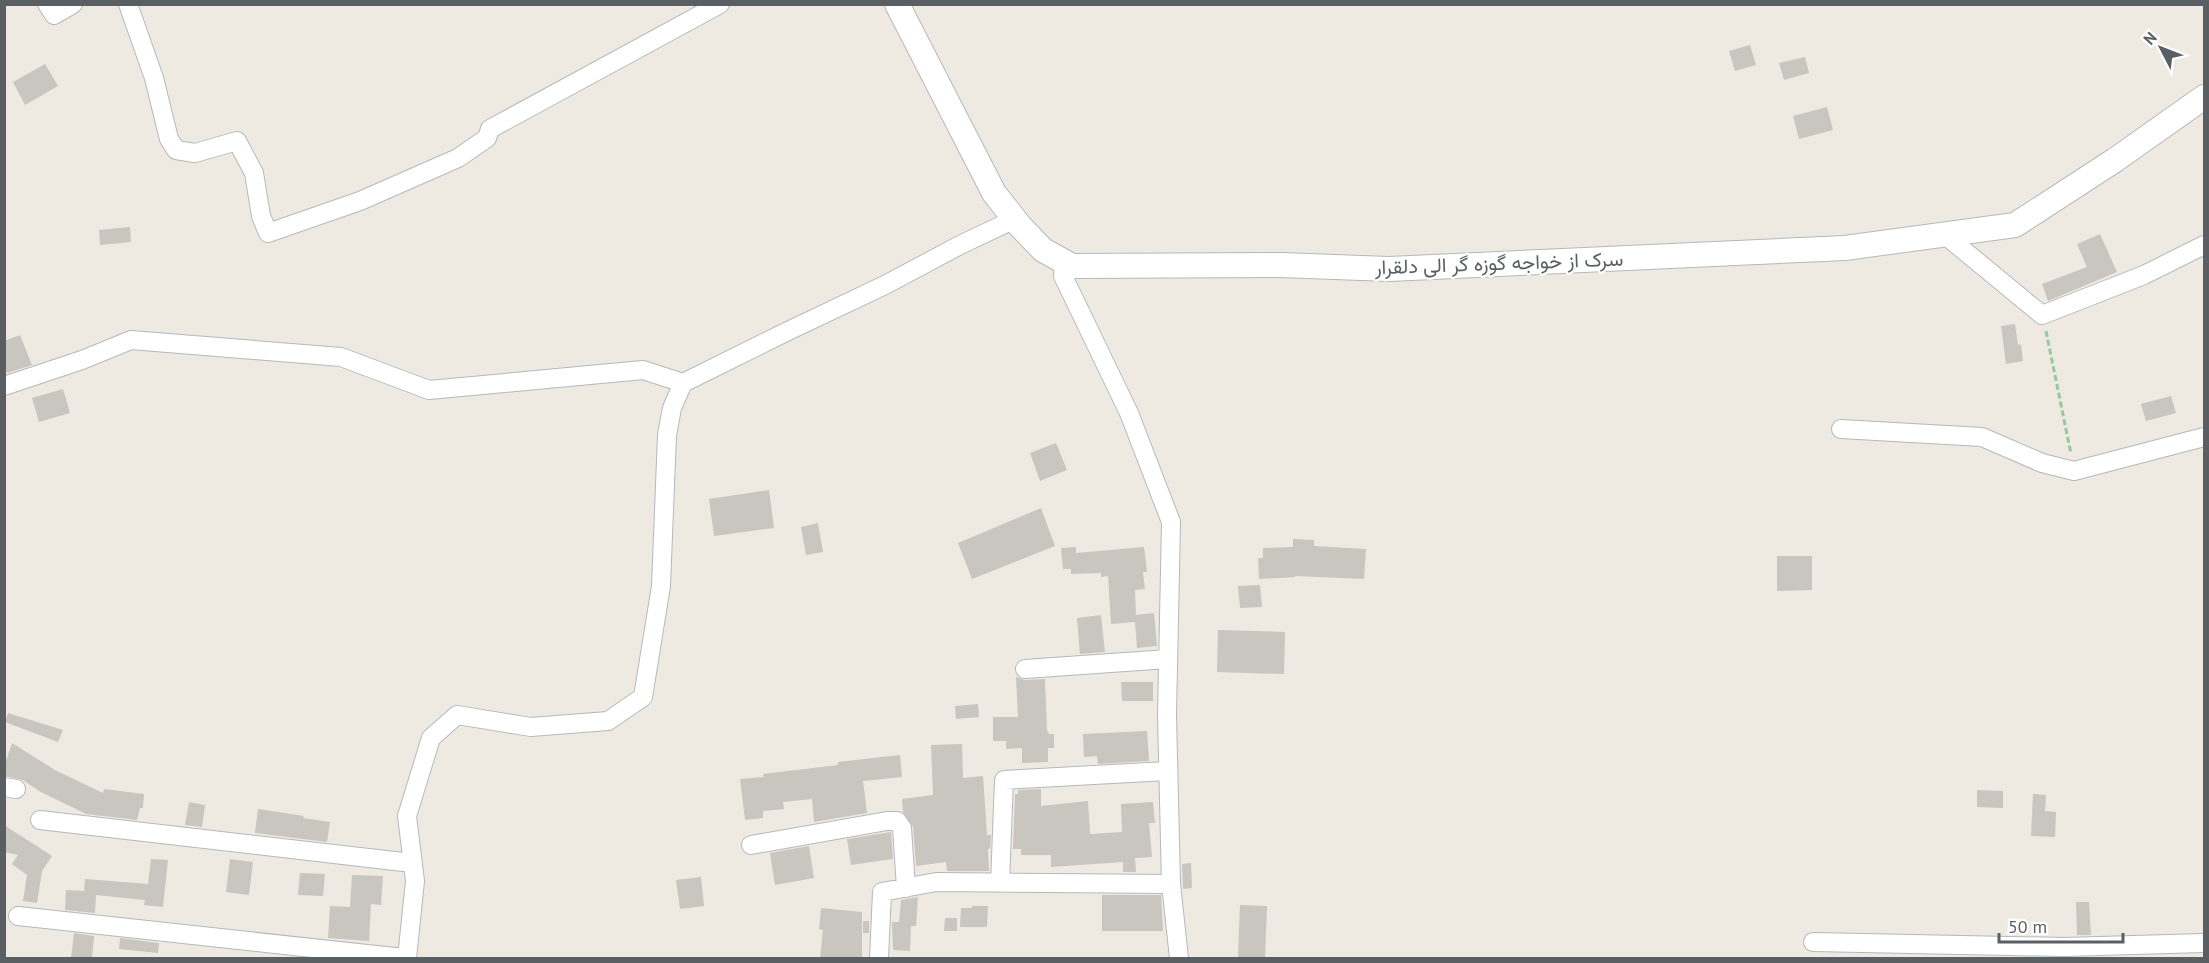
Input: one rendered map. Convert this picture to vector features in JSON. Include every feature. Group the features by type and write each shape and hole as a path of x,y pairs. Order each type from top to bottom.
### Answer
{"street":[{"path":"47,4 54,15 73,4"},
{"path":"128,4 160,96 169,139 176,150 195,153 237,141 254,173 261,216 268,232 360,201 459,158 487,138 490,129 720,4"},
{"name":"سرک از خواجه گوزه گر الی دلقرار","path":"897,4 994,193 1043,250 1072,266 1281,265 1389,269 1845,248 2015,225 2115,160 2205,97"},
{"path":"18,916 405,958 414,881 407,816 431,738 457,715 531,728 608,721 643,697 661,586 667,435 672,408 683,383 1015,219"},
{"path":"1945,235 2042,315 2144,275 2205,245"},
{"path":"1064,261 1063,276 1129,413 1171,522 1167,771 1171,884 1179,958"},
{"path":"4,386 72,364 131,340 341,357 429,390 643,370 683,383"},
{"path":"1841,429 1982,437 2042,463 2074,471 2205,437"},
{"path":"1025,669 1168,659"},
{"path":"1000,883 1004,780 1167,771"},
{"path":"40,820 412,863"},
{"path":"751,845 887,820 897,821 902,828 906,888"},
{"path":"879,958 882,892 936,882 1171,884"},
{"path":"1813,942 2064,947 2205,943"}],"path":[{"path":"2042,315 2074,471"}],"building":[{"path":"1750,45 1756,65 1735,71 1729,51"},
{"path":"1805,57 1809,73 1784,80 1779,63"},
{"path":"45,64 58,86 25,105 13,82"},
{"path":"1827,107 1833,130 1799,139 1793,116"},
{"path":"130,227 131,242 100,245 99,230"},
{"path":"2100,234 2117,272 2048,301 2042,284 2087,267 2077,244"},
{"path":"2015,324 2023,361 2006,364 2001,326"},
{"path":"20,335 32,365 7,373 4,367 4,341"},
{"path":"63,389 70,413 39,422 32,398"},
{"path":"2171,396 2176,413 2146,421 2141,404"},
{"path":"1056,443 1067,470 1040,481 1030,453"},
{"path":"769,490 774,528 714,536 709,499"},
{"path":"1041,508 1055,546 972,579 958,543"},
{"path":"818,523 823,552 806,555 801,527"},
{"path":"1293,539 1314,540 1314,546 1366,549 1364,579 1295,576 1259,579 1258,558 1263,558 1263,548 1293,547"},
{"path":"1076,547 1076,553 1144,547 1147,572 1143,572 1145,589 1135,590 1136,615 1154,613 1157,646 1137,648 1135,622 1111,624 1108,576 1101,577 1101,573 1071,574 1071,569 1063,569 1061,548"},
{"path":"1777,556 1812,556 1812,590 1777,591"},
{"path":"1260,585 1262,607 1240,608 1238,586"},
{"path":"1101,615 1105,652 1080,654 1077,618"},
{"path":"1218,630 1285,632 1284,674 1217,672"},
{"path":"1016,677 1025,680 1045,679 1047,730 1049,734 1054,734 1054,748 1048,748 1048,762 1022,763 1022,748 1006,749 1006,741 993,741 993,717 1018,717"},
{"path":"1121,682 1153,682 1153,701 1122,701"},
{"path":"978,704 979,717 956,719 955,706"},
{"path":"8,713 63,730 58,742 5,722"},
{"path":"1147,731 1149,761 1098,764 1097,756 1084,757 1083,734"},
{"path":"12,743 55,770 103,793 104,789 144,794 143,808 140,808 137,820 86,814 39,791 23,780 4,776 4,767"},
{"path":"962,744 963,778 983,776 987,835 991,835 990,849 988,849 989,871 947,871 946,862 916,866 913,827 903,812 902,799 933,795 931,745"},
{"path":"900,755 902,777 863,781 867,813 814,822 812,799 783,802 784,809 763,811 763,818 745,820 740,779 838,765 838,762"},
{"path":"1041,789 1041,806 1088,801 1090,834 1122,832 1121,804 1153,802 1155,823 1149,823 1152,857 1135,858 1136,872 1123,872 1123,862 1051,867 1051,855 1021,855 1021,849 1013,849 1015,794 1018,794 1018,790"},
{"path":"1977,790 2003,791 2003,808 1977,807"},
{"path":"2033,794 2046,795 2045,811 2056,812 2055,837 2031,836"},
{"path":"189,802 205,805 202,827 185,825"},
{"path":"258,809 330,822 327,842 255,833"},
{"path":"4,825 52,856 42,871 37,903 23,901 27,875 12,864 18,855 4,852"},
{"path":"891,832 893,859 851,865 847,839"},
{"path":"809,846 814,878 775,885 770,853"},
{"path":"151,859 168,860 163,907 144,905 145,900 96,895 95,913 65,910 66,890 84,891 85,879 148,884"},
{"path":"230,859 253,862 249,895 226,892"},
{"path":"1191,863 1192,888 1183,889 1182,864"},
{"path":"300,873 325,874 323,896 298,895"},
{"path":"352,875 383,876 381,905 371,904 369,941 328,938 330,906 350,907"},
{"path":"701,877 704,906 680,909 676,880"},
{"path":"1102,895 1161,895 1163,931 1102,931"},
{"path":"918,897 916,926 911,926 910,951 893,950 892,922 899,922 901,900"},
{"path":"2076,902 2089,902 2091,935 2077,935"},
{"path":"1240,905 1267,906 1265,958 1238,958"},
{"path":"972,906 988,906 987,927 960,927 961,908 972,908"},
{"path":"821,908 862,912 862,958 820,958 823,930 819,929"},
{"path":"945,918 957,918 957,931 944,931"},
{"path":"863,921 869,921 869,933 863,933"},
{"path":"74,933 94,936 92,958 71,958"},
{"path":"120,938 159,943 158,953 119,949"}]}
